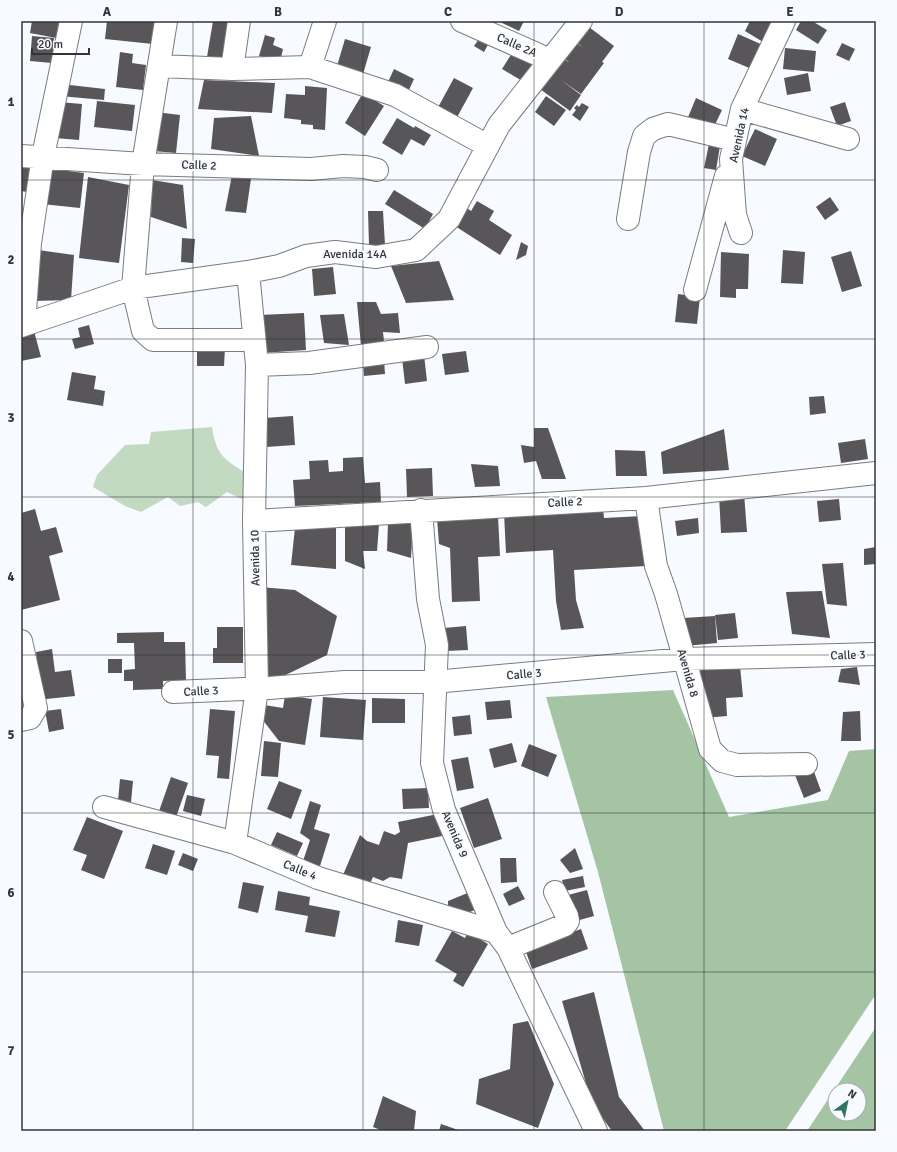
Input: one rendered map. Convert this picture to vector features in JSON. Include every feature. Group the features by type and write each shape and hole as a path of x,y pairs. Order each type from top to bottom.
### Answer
{"street":[{"path":"23,325 30,243 43,156 71,21"},
{"path":"166,21 143,164 133,288 143,331 153,340 254,340"},
{"path":"232,69 239,21"},
{"path":"310,67 324,21"},
{"name":"Calle 2A","path":"462,21 550,60"},
{"name":"Avenida 14A","path":"23,325 133,288 248,272 279,266 306,256 335,252 376,257 416,250 449,219 499,125 581,21"},
{"name":"Avenida 14","path":"741,233 735,216 733,150 742,109 784,21"},
{"path":"159,66 232,69 310,67 395,95 488,146"},
{"path":"742,109 848,139"},
{"path":"628,219 639,152 644,136 653,129 668,124 733,150 695,290"},
{"name":"Calle 2","path":"21,156 43,156 143,164 311,169 343,166 365,167 378,170"},
{"name":"Avenida 10","path":"235,843 257,688 254,521 257,365 248,272"},
{"path":"257,365 309,363 427,347"},
{"name":"Calle 2","path":"254,521 646,498 876,473"},
{"name":"Avenida 8","path":"646,498 656,566 666,594 710,749 722,761 737,765 806,764"},
{"name":"Avenida 9","path":"421,510 428,599 437,645 434,682 432,763 444,810 502,940 596,1131"},
{"path":"21,641 36,708 30,718 21,720"},
{"name":"Calle 3","path":"173,692 345,682 434,682 684,659 876,654"},
{"name":"Calle 4","path":"104,807 235,843 318,878 502,940"},
{"path":"502,940 565,925 568,921 567,916 555,892"}],"green space":[{"path":"212,427 218,450 232,464 246,473 244,500 227,492 206,507 198,502 180,506 168,497 141,512 125,506 93,487 97,475 125,445 149,444 151,432"},
{"path":"673,690 729,817 828,800 849,751 876,749 876,994 785,1131 664,1131 598,872 546,697"},
{"path":"876,1027 876,1131 807,1131 827,1101 827,1122 867,1122 867,1082 840,1082"}],"building":[{"path":"32,21 59,21 56,38 30,33"},
{"path":"107,21 156,21 153,44 105,39"},
{"path":"213,21 233,21 232,30 227,29 224,43 228,43 224,66 206,63"},
{"path":"498,21 524,21 519,31"},
{"path":"750,21 769,21 773,24 763,42 745,31"},
{"path":"801,21 812,21 827,30 818,44 796,30"},
{"path":"589,27 614,46 602,62 604,63 581,94 561,80 581,95 570,111 540,89 564,59 570,63 564,58 576,42 583,48 577,42"},
{"path":"738,34 765,46 754,70 728,59"},
{"path":"265,35 275,38 273,45 283,49 280,62 259,56"},
{"path":"32,36 54,38 52,63 30,61"},
{"path":"481,36 490,41 484,52 474,46"},
{"path":"345,39 371,47 363,74 337,66"},
{"path":"842,43 855,49 849,61 836,55"},
{"path":"785,48 816,51 814,72 783,69"},
{"path":"514,50 535,62 524,82 502,69"},
{"path":"120,52 133,54 132,63 146,65 143,90 116,87"},
{"path":"394,69 414,79 408,92 388,82"},
{"path":"808,73 811,91 787,95 784,78"},
{"path":"454,78 473,88 455,121 436,111"},
{"path":"204,80 275,83 272,113 198,109"},
{"path":"61,84 105,89 104,100 60,96"},
{"path":"305,86 327,88 325,130 313,129 313,125 301,124 301,120 284,118 286,94 305,95"},
{"path":"363,93 384,106 365,136 345,123"},
{"path":"546,96 566,110 554,126 535,112"},
{"path":"696,98 722,110 711,133 686,122"},
{"path":"97,101 135,105 132,131 94,127"},
{"path":"59,102 82,104 79,140 55,138"},
{"path":"845,102 851,121 837,126 830,107"},
{"path":"582,103 589,107 580,121 572,115 576,110 574,108 577,105 579,107"},
{"path":"156,112 180,115 176,153 153,151"},
{"path":"251,116 259,156 211,149 214,118"},
{"path":"397,118 414,128 415,126 431,135 424,146 411,139 402,155 382,143"},
{"path":"755,129 777,139 765,166 742,156"},
{"path":"709,144 720,146 716,170 704,168"},
{"path":"21,166 30,167 27,192 21,191"},
{"path":"46,168 84,173 80,208 42,204"},
{"path":"252,172 246,213 225,211 232,175"},
{"path":"88,177 129,185 119,263 79,258"},
{"path":"152,180 183,185 187,229 151,217"},
{"path":"394,190 433,214 425,229 385,204"},
{"path":"830,197 839,210 825,220 816,207"},
{"path":"477,201 494,211 489,220 512,235 500,255 455,226 467,208 471,211"},
{"path":"368,211 383,211 385,245 369,245"},
{"path":"182,238 195,239 193,263 181,262"},
{"path":"521,242 528,246 526,255 516,260"},
{"path":"38,250 74,255 71,300 33,301"},
{"path":"783,250 805,252 803,284 781,283"},
{"path":"851,251 862,286 842,292 831,257"},
{"path":"721,252 749,254 748,289 736,289 736,298 720,297"},
{"path":"439,261 454,300 406,303 391,266"},
{"path":"333,267 336,294 314,296 312,269"},
{"path":"678,294 700,297 697,324 675,322"},
{"path":"357,302 376,302 381,314 398,313 400,333 383,332 384,341 361,346"},
{"path":"304,313 306,350 262,353 259,315"},
{"path":"344,314 349,345 324,343 320,315"},
{"path":"89,325 94,344 75,349 72,339 80,337 78,328"},
{"path":"34,331 41,357 21,361 21,334"},
{"path":"197,347 225,348 224,366 197,366"},
{"path":"466,351 469,372 445,375 442,354"},
{"path":"424,355 427,381 405,384 402,358"},
{"path":"384,360 385,374 364,376 363,361"},
{"path":"72,372 96,376 94,389 105,391 103,406 67,400"},
{"path":"824,396 826,413 810,415 809,397"},
{"path":"293,416 295,445 266,447 264,418"},
{"path":"534,428 548,428 566,479 542,479 536,461 524,463 521,445 534,447"},
{"path":"724,429 729,470 663,474 661,452"},
{"path":"865,439 868,459 841,463 838,443"},
{"path":"615,450 645,451 647,476 616,476"},
{"path":"363,457 365,483 380,482 381,502 295,506 293,480 310,479 309,461 328,460 329,472 343,471 343,458"},
{"path":"471,464 498,466 500,486 475,487"},
{"path":"432,468 433,496 407,497 406,469"},
{"path":"744,493 747,532 721,533 719,495"},
{"path":"839,499 841,520 819,522 817,501"},
{"path":"603,507 604,518 643,516 646,566 574,570 576,600 584,628 561,630 556,601 553,550 506,553 504,513"},
{"path":"35,509 41,531 56,527 63,552 49,556 60,600 21,610 21,513"},
{"path":"498,516 500,556 478,557 480,601 452,602 450,548 439,544 437,518"},
{"path":"698,518 699,533 677,536 675,521"},
{"path":"388,523 413,524 411,558 387,551"},
{"path":"345,524 379,525 377,551 363,551 365,569 345,561"},
{"path":"336,527 336,569 291,565 295,528"},
{"path":"876,547 876,564 864,565 864,549"},
{"path":"843,563 847,606 827,604 822,564"},
{"path":"260,587 295,590 337,616 327,655 269,683"},
{"path":"822,591 830,638 792,634 786,592"},
{"path":"735,613 738,638 718,640 715,615"},
{"path":"715,616 717,643 685,646 683,618"},
{"path":"466,626 468,650 446,651 444,628"},
{"path":"217,627 243,627 243,663 213,663 213,648 217,648"},
{"path":"164,632 164,642 185,642 186,680 163,681 163,689 133,690 133,681 124,681 124,670 135,669 134,643 117,643 117,633"},
{"path":"52,649 55,672 71,670 75,696 37,700 39,674 36,652"},
{"path":"108,659 122,659 122,673 108,673"},
{"path":"740,666 743,697 726,698 727,716 705,718 700,670"},
{"path":"857,667 860,685 838,682 841,669"},
{"path":"285,695 312,699 305,745 279,741 262,719 264,705 283,708"},
{"path":"323,697 366,700 363,740 320,737"},
{"path":"372,698 405,699 405,723 372,723"},
{"path":"510,700 512,718 487,720 485,702"},
{"path":"61,709 64,729 49,732 45,711"},
{"path":"210,709 235,711 229,779 217,778 219,756 206,755"},
{"path":"860,711 861,741 841,741 843,712"},
{"path":"470,715 472,734 454,736 452,717"},
{"path":"264,741 281,743 278,777 261,776"},
{"path":"512,743 517,762 494,768 489,749"},
{"path":"529,744 557,755 548,777 521,766"},
{"path":"468,757 474,788 457,791 451,760"},
{"path":"813,769 821,791 804,798 795,775"},
{"path":"171,777 188,783 175,820 158,814"},
{"path":"120,779 133,781 131,802 118,801"},
{"path":"279,781 302,790 291,819 267,809"},
{"path":"428,788 429,808 403,809 402,789"},
{"path":"187,795 205,799 201,816 183,811"},
{"path":"488,798 502,839 474,848 460,808"},
{"path":"310,801 321,805 314,829 330,834 320,866 303,861 310,840 300,833"},
{"path":"438,814 442,836 408,843 402,879 390,877 383,881 373,877 369,886 343,875 360,835 367,841 379,845 384,831 395,835 400,832 398,822"},
{"path":"87,817 123,831 104,879 81,870 87,855 73,850"},
{"path":"277,832 303,843 297,856 271,845"},
{"path":"153,844 175,851 167,875 145,868"},
{"path":"575,848 583,869 570,873 560,860"},
{"path":"183,853 198,859 193,871 178,865"},
{"path":"500,858 516,858 517,882 501,883"},
{"path":"583,876 585,887 565,891 562,880"},
{"path":"243,882 264,886 258,913 238,908"},
{"path":"518,886 525,899 509,906 503,894"},
{"path":"587,890 594,916 576,921 568,895"},
{"path":"278,891 310,897 309,905 340,911 335,937 305,932 308,916 275,910"},
{"path":"470,892 477,909 463,915 448,908 448,901"},
{"path":"398,920 423,925 419,946 395,942"},
{"path":"581,929 588,949 532,969 525,949"},
{"path":"452,931 465,938 468,932 488,944 463,987 453,981 457,974 435,961"},
{"path":"594,992 619,1097 645,1131 612,1131 592,1104 562,1001"},
{"path":"528,1021 554,1084 538,1128 476,1104 479,1079 510,1069 513,1024"},
{"path":"383,1096 416,1111 414,1131 383,1131 373,1127"},
{"path":"441,1124 461,1131 439,1131"}]}
